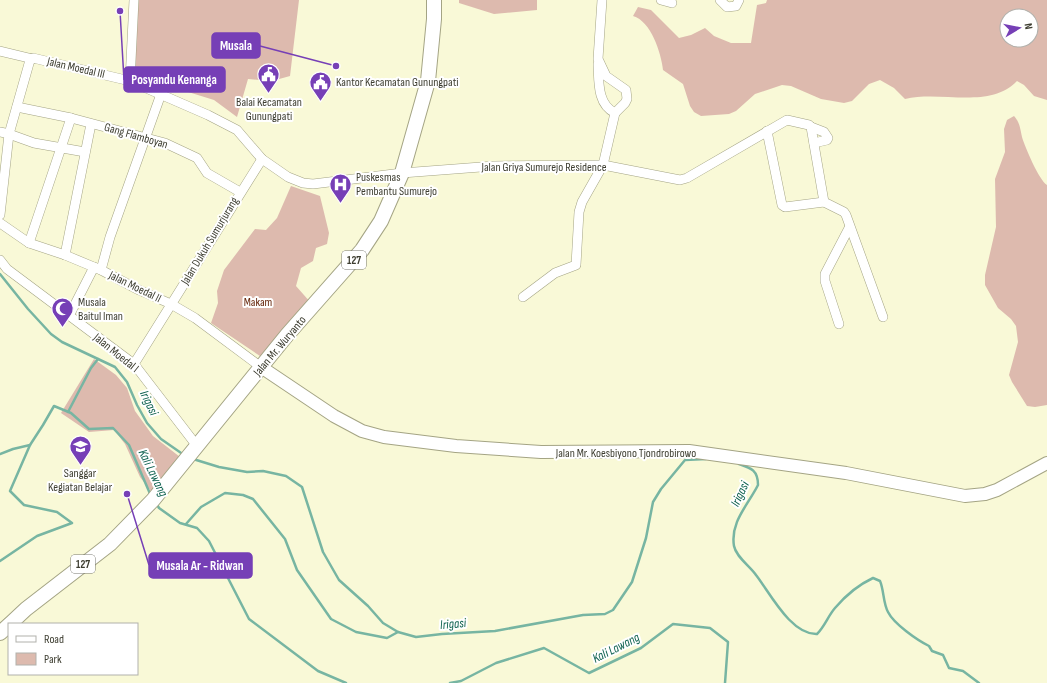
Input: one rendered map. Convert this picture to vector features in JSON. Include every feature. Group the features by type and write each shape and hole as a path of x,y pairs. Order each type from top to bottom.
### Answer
{"main road":[{"name":"Jalan Mr. Wuryanto","path":"10,623 26,608 110,544 153,500 261,367 362,250 382,221 402,173 428,81 434,19 434,0"},
{"name":"Jalan Mr. Koesbiyono Tjondrobirowo","path":"261,367 334,416 362,431 384,437 456,446 541,452 689,451 846,473 965,496 985,494 997,490 1047,463"},
{"name":"Jalan Mr. Wuryanto","path":"0,633 8,625"}],"street":[{"path":"130,81 134,0"},
{"path":"602,0 598,59 600,93 608,110 615,113"},
{"path":"661,0 672,3"},
{"path":"720,0 727,7 736,6 739,0"},
{"path":"0,51 33,58"},
{"name":"Jalan Moedal III","path":"17,107 30,60 33,58 130,81 161,94 237,130 262,159 288,177 313,184 402,173"},
{"path":"522,297 555,273 576,265 579,212 582,202 603,165 615,113 627,99 626,90 606,76 598,59"},
{"path":"69,316 98,268 161,94"},
{"path":"0,215 5,133 17,107"},
{"name":"Gang Flamboyan","path":"17,107 71,118 165,143 197,158 207,173 240,192"},
{"path":"29,243 71,118"},
{"name":"Jalan Griya Sumurejo Residence","path":"402,173 494,166 603,165 680,180 687,178 767,130 787,120 809,125 824,132 828,138 814,143"},
{"path":"65,255 91,124"},
{"path":"811,127 824,202"},
{"path":"767,130 782,204 785,207 824,202 844,212 883,317"},
{"path":"5,133 34,143 85,152"},
{"name":"Jalan Dukuh Sumurjurang","path":"134,364 262,159"},
{"name":"Jalan Moedal II","path":"0,223 29,243 98,268 139,290 171,304 195,318 261,367"},
{"path":"839,324 825,281 825,274 850,228"},
{"name":"Jalan Moedal I","path":"0,260 7,269 134,364 197,446"}],"green space":[{"path":"137,0 299,0 290,76 272,81 248,79 237,117 214,100 172,87 132,78"},
{"path":"459,0 537,0 537,10 494,14 459,3"},
{"path":"767,0 1047,0 1047,100 1034,96 1024,85 1017,81 1006,90 993,95 964,98 934,96 905,99 894,88 880,80 869,84 852,101 844,103 821,99 791,86 782,85 755,94 736,111 729,114 701,116 694,112 690,106 683,84 663,70 660,55 650,31 645,24 633,16 638,7 651,10 679,38 691,35 705,28 714,36 731,43 751,43 757,5 766,3"},
{"path":"1014,116 1019,123 1022,137 1033,163 1040,177 1047,185 1047,405 1035,407 1027,406 1009,375 1018,342 1016,326 1011,319 998,308 985,285 985,275 996,227 995,179 1005,152 1004,129 1007,120"},
{"name":"Makam","path":"291,186 320,196 329,233 327,244 316,248 313,261 301,268 296,286 311,303 263,358 211,323 218,303 217,291 224,270 255,229 266,230 277,218"},
{"path":"94,359 116,375 127,388 135,411 153,436 180,457 154,495 140,477 125,444 114,430 89,432 61,413"}],"waterway":[{"name":"Irigasi","path":"0,274 28,309 51,334 62,342 115,367 127,382 147,423 161,439 184,455"},
{"name":"Irigasi","path":"68,412 91,368 98,359"},
{"name":"Kali Lawang","path":"0,454 30,445 54,406 71,413 89,429 113,428 129,445 151,496"},
{"path":"0,561 37,536 72,523 57,512 24,505 10,491 30,445"},
{"name":"Irigasi","path":"193,459 219,467 247,472 263,471 286,476 302,487 323,552 339,580 368,606 383,623 398,632 416,637 495,631 583,615 605,614 613,610 632,582 646,538 653,502 661,489 685,460 706,459"},
{"name":"Irigasi","path":"739,464 753,470 757,476 758,485 737,521 733,537 735,550 790,621 798,628 817,634 843,599 857,587 873,578 880,581 886,608 895,622 912,636 929,646 932,651 943,655 949,668 963,671 979,683"},
{"name":"Irigasi","path":"186,524 201,507 225,493 243,495 253,499 285,539 297,570 331,619 356,632 387,638 398,632"},
{"name":"Kali Lawang","path":"156,503 159,508 180,523 197,528 209,541 249,619 318,671 346,683"},
{"name":"Kali Lawang","path":"450,683 461,681 496,663 544,648 589,673 641,648 673,624 710,628 728,642 725,683"}],"place":[{"name":"Posyandu Kenanga","path":"120,11"},
{"name":"Musala","path":"336,66"},
{"name":"Balai Kecamatan Gunungpati","path":"269,94"},
{"name":"Kantor Kecamatan Gunungpati","path":"321,102"},
{"name":"Puskesmas Pembantu Sumurejo","path":"341,204"},
{"name":"Musala Baitul Iman","path":"62,328"},
{"name":"Sanggar Kegiatan Belajar","path":"80,466"},
{"name":"Musala Ar - Ridwan","path":"127,494"}]}
